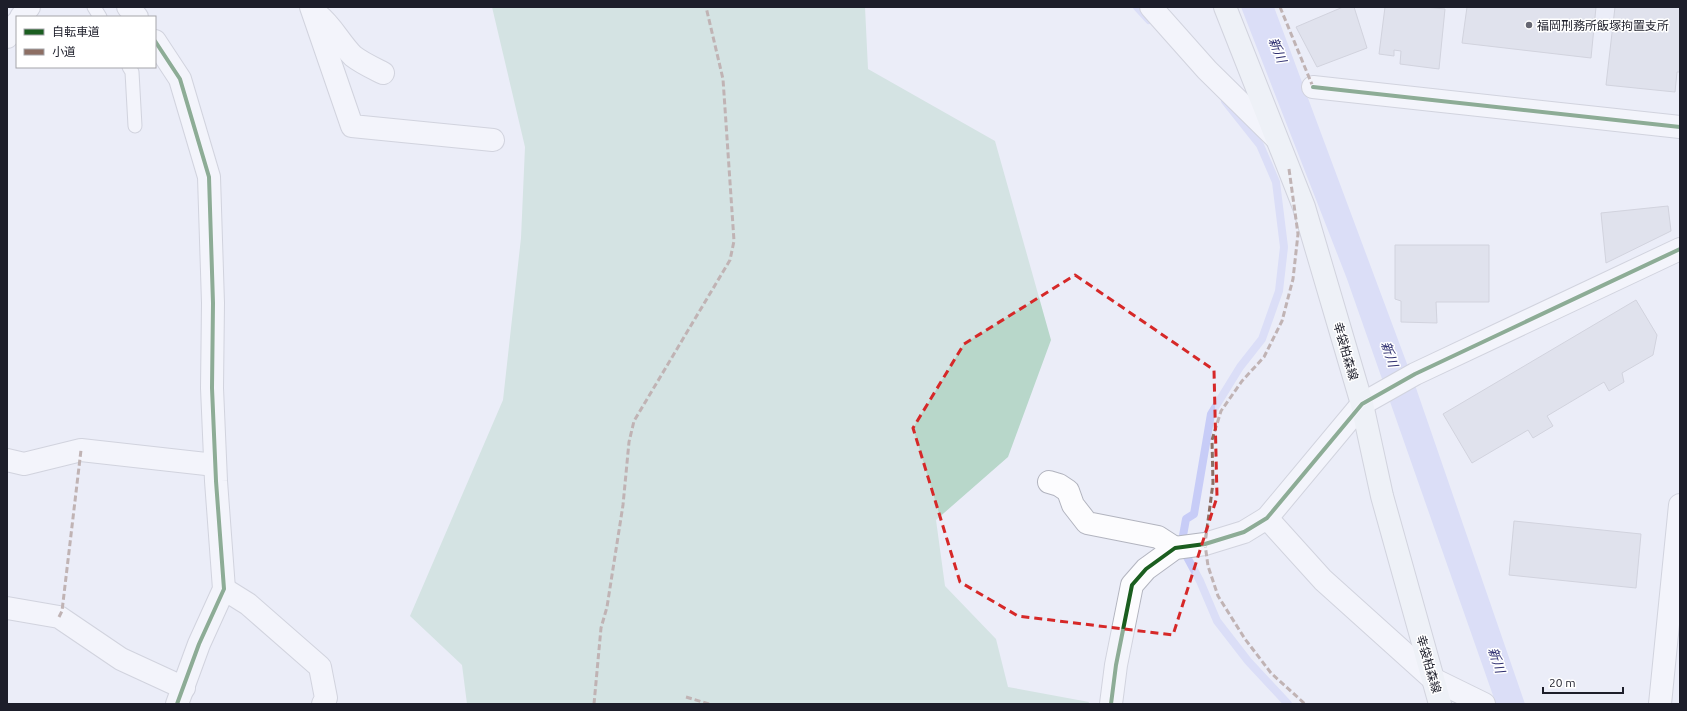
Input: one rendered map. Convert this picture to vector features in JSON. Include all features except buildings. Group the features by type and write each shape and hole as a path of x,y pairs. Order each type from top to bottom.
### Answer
{"main road":[{"name":"幸袋柏森線","path":"1225,7 1304,207 1371,398 1382,496 1440,704"}],"street":[{"path":"22,16 29,7"},
{"path":"128,7 136,16"},
{"path":"1151,7 1207,70 1276,138"},
{"path":"312,9 324,20 353,56 383,73"},
{"path":"312,9 352,126 493,140"},
{"path":"7,37 16,24"},
{"path":"7,608 59,617 121,659 181,696 199,644 224,589 215,465 212,388 213,303 209,177 180,80 156,43"},
{"path":"1313,87 1680,127"},
{"path":"1111,704 1116,666 1132,585 1146,569 1175,548 1205,544 1244,532 1267,518 1371,398 1415,374 1680,249"},
{"path":"7,460 24,464 81,450 215,465"},
{"path":"1049,482 1059,485 1068,492 1073,505 1087,523 1158,538 1175,548"},
{"path":"1660,704 1680,505"},
{"path":"1267,518 1323,580 1433,679 1484,704"},
{"path":"224,589 248,604 320,667 326,698 323,704"}],"lane":[{"path":"94,7 99,16"},
{"path":"130,68 132,72 135,126"}],"highlighted area":[{"path":"1075,275 1214,370 1217,497 1173,635 1018,616 960,582 913,428 964,344"}],"green space":[{"path":"492,7 865,7 868,69 995,141 1051,340 1008,457 936,520 945,586 996,639 1008,687 1089,702 1088,704 467,704 462,665 410,616 503,400 521,238 525,147"}],"water":[{"name":"新川","path":"1241,7 1274,7 1416,388 1525,704 1496,704 1347,279"}],"waterway":[{"path":"1137,7 1149,20"},
{"path":"1225,101 1260,145 1276,182 1284,247 1279,291 1262,339 1240,367 1211,414 1194,514 1186,519 1182,541 1187,557 1200,581 1217,621 1248,661 1288,704"}],"marked path":[{"path":"594,704 601,628 607,607 623,505 629,442 634,421 730,260 734,241 723,79 706,7"},
{"path":"1280,7 1313,87"},
{"path":"1289,169 1298,234 1293,279 1282,321 1264,357 1242,381 1221,411 1212,440 1213,483 1205,544 1208,566 1218,596 1245,639 1271,673 1305,704"},
{"path":"59,617 62,611 81,450"},
{"path":"686,697 709,704"}],"cycle path":[{"path":"156,43 180,79 209,177 213,303 212,388 216,481 224,589 199,644 177,704"},
{"path":"1313,87 1680,127"},
{"path":"1111,704 1116,665 1132,585 1146,569 1175,548 1205,544 1244,532 1267,518 1362,404 1415,374 1680,249"}],"place":[{"name":"福岡刑務所飯塚拘置支所","path":"1529,25"}]}
